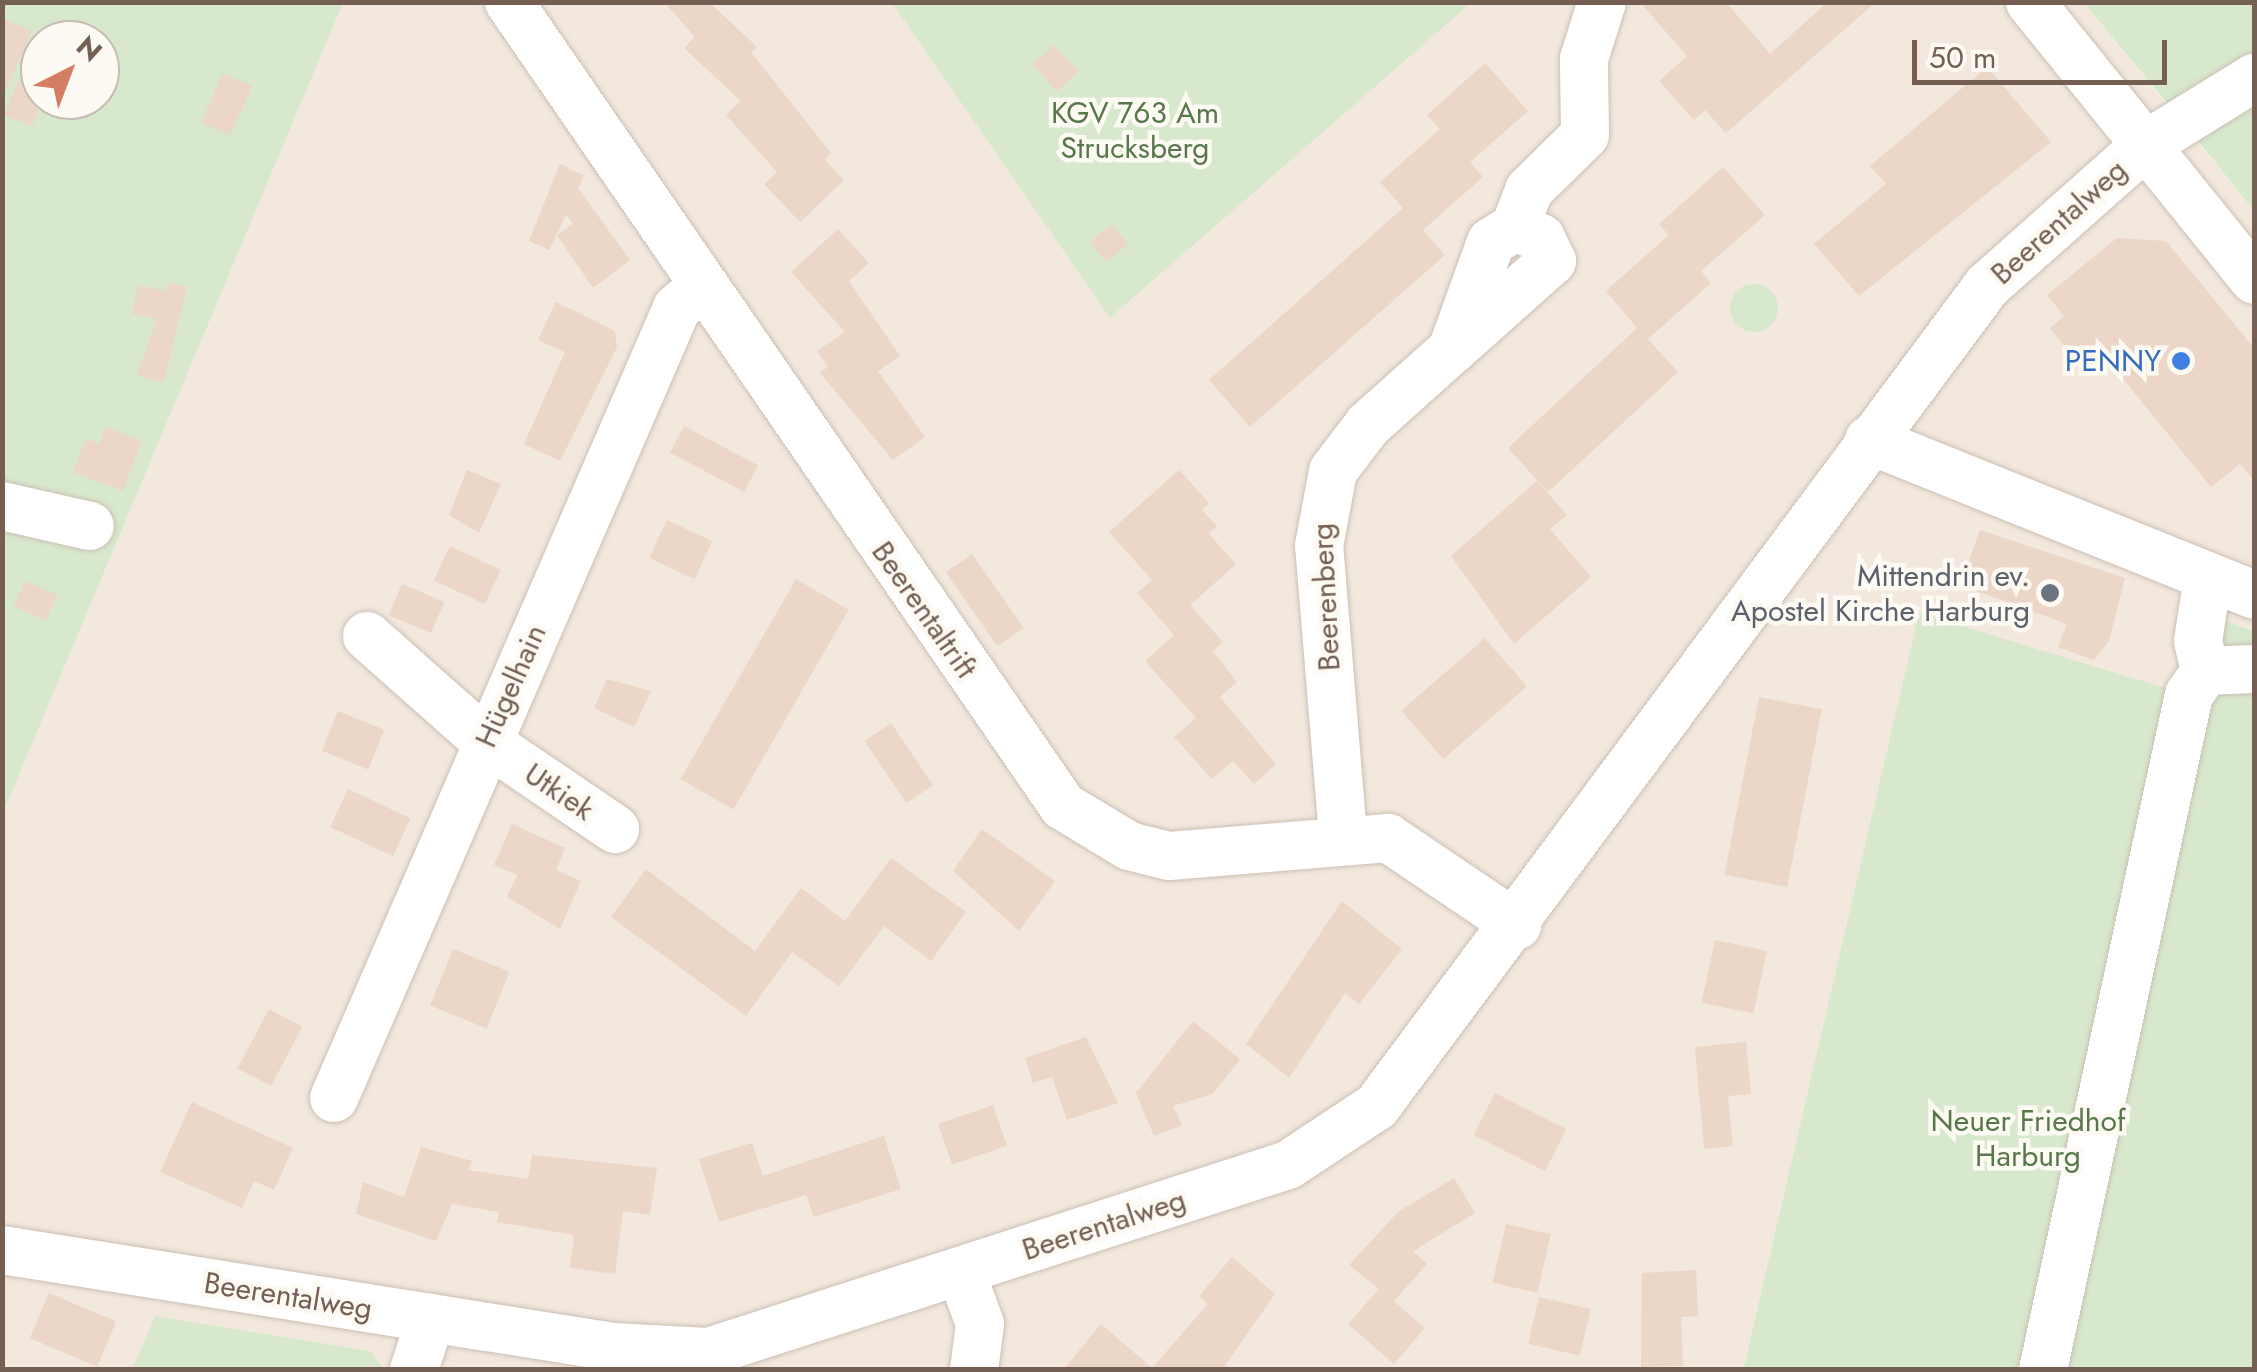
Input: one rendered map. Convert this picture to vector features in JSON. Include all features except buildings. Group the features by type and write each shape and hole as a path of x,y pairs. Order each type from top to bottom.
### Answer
{"street":[{"name":"Beerentaltrift","path":"509,2 1063,806 1129,846 1169,856 1343,836 1403,844 1517,924"},
{"name":"Beerenberg","path":"1343,836 1322,507 1352,442 1552,260 1541,238 1515,227 1529,190 1585,135 1584,59 1602,2"},
{"path":"2030,2 2146,144 2254,78"},
{"name":"Beerentalweg","path":"2,1250 613,1347 708,1352 1288,1165 1352,1130 1517,924 1869,440 1987,286 2146,144 2254,280"},
{"name":"Hügelhain","path":"334,1098 677,308 702,285"},
{"path":"1869,440 2254,596"},
{"path":"2,506 90,526"},
{"path":"2043,1370 2189,695 2205,671 2198,641 2208,576"},
{"name":"Utkiek","path":"367,636 487,742 615,829"},
{"path":"2205,671 2254,669"},
{"path":"960,1272 980,1324 974,1370"},
{"path":"414,1370 431,1318"}],"shaded area":[{"path":"343,3 892,3 1110,318 1471,3 2084,3 2254,211 2254,631 2195,611 2173,691 1919,614 1743,1369 384,1370 369,1351 155,1316 132,1369 3,1370 3,813"}],"green space":[{"path":"3,3 343,3 3,813"},
{"name":"KGV 763 Am Strucksberg","path":"892,3 1471,3 1110,318"},
{"path":"2084,3 2254,3 2254,211 2185,125"},
{"path":"1754,284 1771,291 1778,308 1771,325 1754,332 1737,325 1730,308 1737,291"},
{"name":"Neuer Friedhof Harburg","path":"2195,611 2254,631 2254,1369 1743,1370 1919,613 2172,690"},
{"path":"155,1316 370,1351 384,1369 132,1369"}],"place":[{"name":"PENNY","path":"2181,361"},
{"name":"Mittendrin ev. Apostel Kirche Harburg","path":"2050,593"}]}
